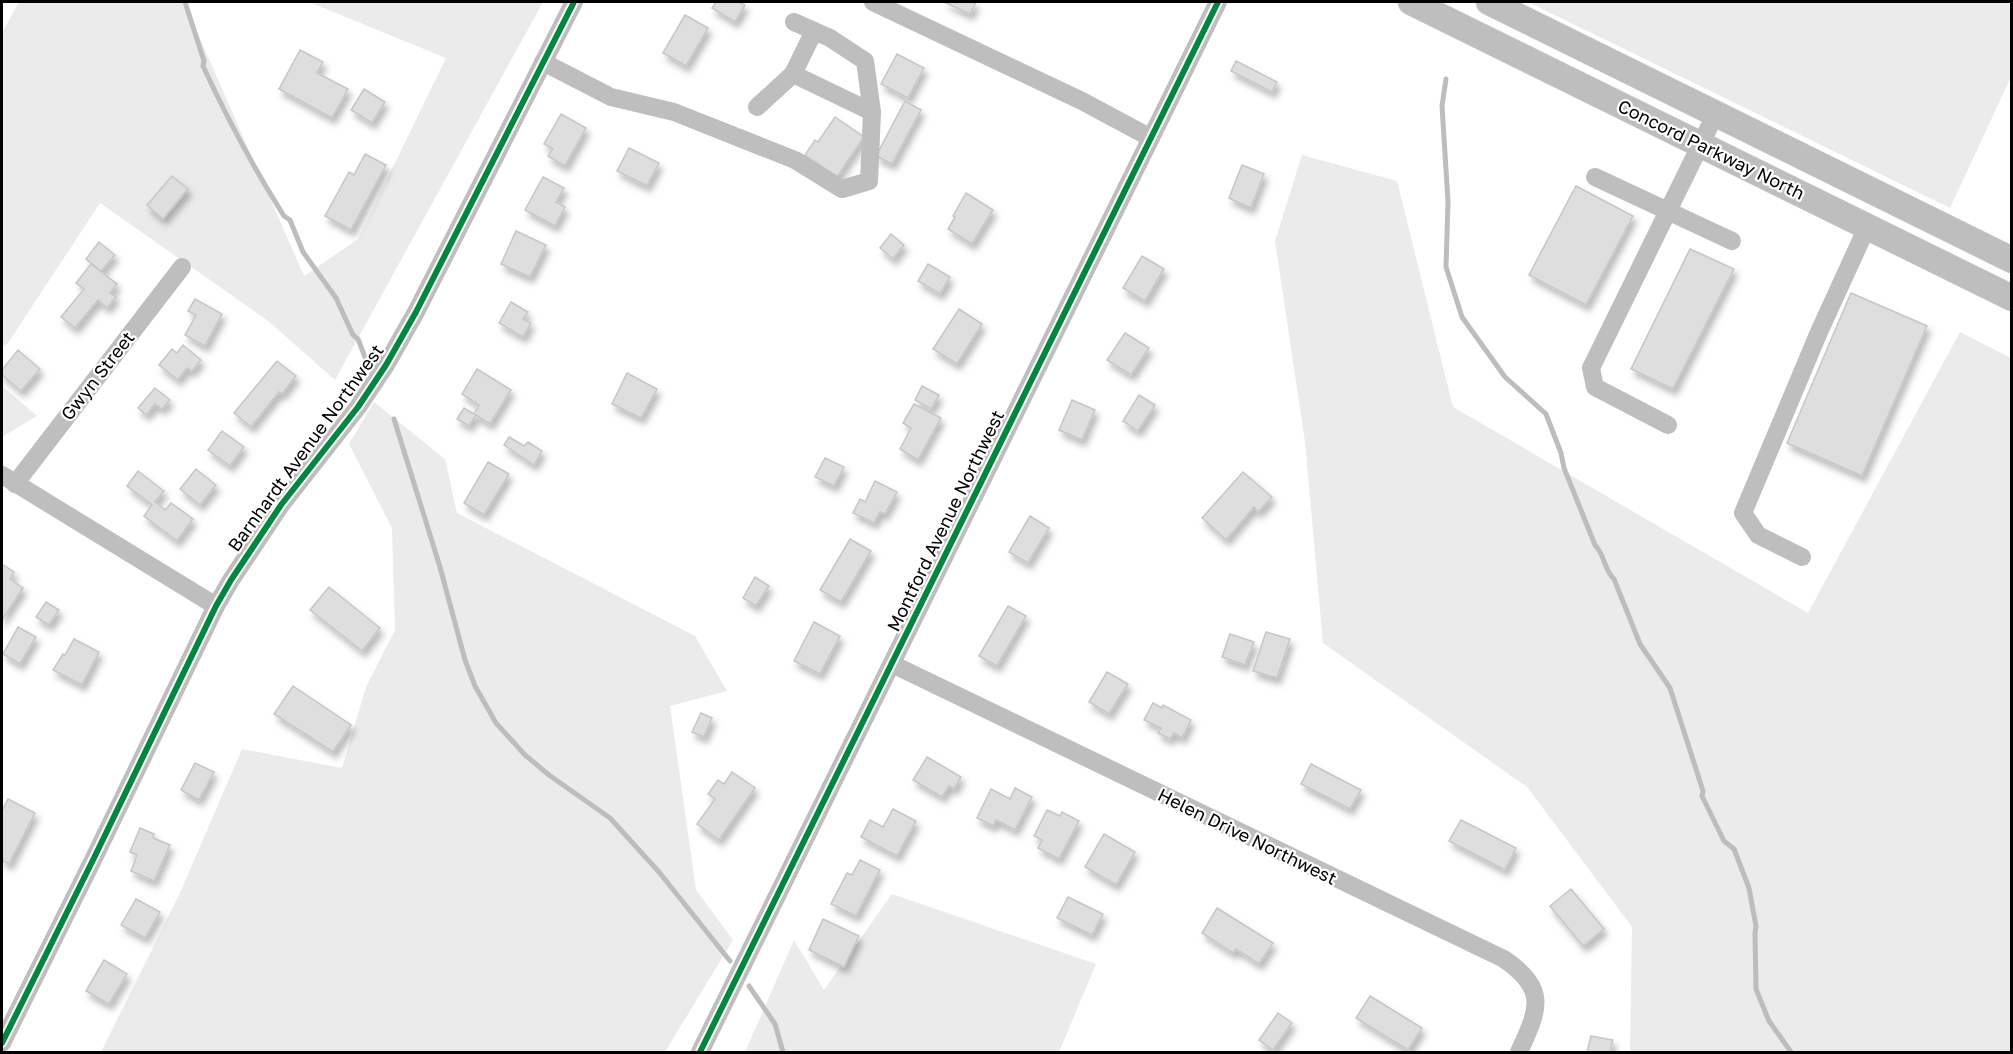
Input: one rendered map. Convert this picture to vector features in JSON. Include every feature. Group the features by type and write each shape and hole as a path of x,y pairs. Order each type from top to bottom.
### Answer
{"highway":[{"name":"Concord Parkway North","path":"1410,2 2012,298"},
{"name":"Concord Parkway North","path":"1489,2 2012,260"}],"street":[{"name":"Barnhardt Avenue Northwest","path":"2,1043 216,606 281,505 358,407 386,365 416,312 574,2"},
{"path":"873,2 1075,98 1151,138"},
{"name":"Montford Avenue Northwest","path":"700,1053 1218,2"},
{"path":"543,62 611,97 674,112 795,160 842,189 868,182 872,112 865,61 830,38 794,22"},
{"path":"757,107 793,74 814,31"},
{"path":"793,74 872,112"},
{"path":"1668,424 1594,387 1592,368 1716,113"},
{"path":"1595,177 1732,241"},
{"path":"1802,557 1758,535 1743,513 1819,332 1867,227"},
{"name":"Gwyn Street","path":"8,480 182,267"},
{"path":"8,480 216,606"},
{"name":"Helen Drive Northwest","path":"892,664 1504,959 1517,968 1530,983 1536,1006 1534,1019 1519,1053"}],"shaded area":[{"path":"19,2 184,2 304,276 358,239 446,58 309,2 543,2 335,380 267,320 100,203 8,343 2,347 2,33"},
{"path":"1528,2 2011,2 2011,77 1950,208"},
{"path":"1302,155 1397,181 1453,407 1808,613 1960,332 2011,358 2011,1052 1630,1052 1632,927 1527,787 1323,643 1305,442 1275,241"},
{"path":"2,386 37,416 2,437"},
{"path":"374,402 445,459 457,513 695,636 727,691 670,706 696,890 733,940 665,1052 101,1052 180,893 242,749 342,768 366,687 395,630 392,528 349,444"},
{"path":"892,894 1096,964 1059,1052 745,1052 794,940 824,990"}],"building":[{"path":"716,2 738,2 745,5 735,22 712,8"},
{"path":"944,2 976,2 970,14"},
{"path":"685,15 708,28 686,66 663,53"},
{"path":"300,50 323,62 317,73 348,89 332,118 279,89"},
{"path":"897,54 924,68 908,98 881,84"},
{"path":"1236,61 1277,82 1272,92 1231,71"},
{"path":"364,89 385,102 372,123 351,110"},
{"path":"905,101 921,110 892,164 876,156"},
{"path":"561,114 586,128 565,166 548,156 553,149 544,144"},
{"path":"835,117 864,137 837,177 805,155 815,140 818,142"},
{"path":"629,148 659,163 647,186 617,171"},
{"path":"365,154 386,165 351,230 325,216 349,172 354,175"},
{"path":"1242,165 1264,174 1251,208 1229,198"},
{"path":"172,176 188,189 163,219 147,205"},
{"path":"543,177 564,188 556,202 565,207 555,226 525,210"},
{"path":"1576,186 1633,216 1586,305 1529,275"},
{"path":"966,193 993,210 972,244 948,229"},
{"path":"516,231 546,245 530,277 501,264"},
{"path":"891,234 904,245 893,259 880,248"},
{"path":"99,242 115,255 101,271 86,259"},
{"path":"1690,249 1734,269 1673,389 1631,369"},
{"path":"1142,256 1164,269 1145,301 1123,288"},
{"path":"91,264 117,284 110,293 116,297 107,308 98,300 75,328 61,317 84,289 76,283"},
{"path":"928,264 950,277 940,294 918,281"},
{"path":"1851,293 1927,326 1862,476 1787,443"},
{"path":"195,299 222,314 205,346 185,335 196,315 188,311"},
{"path":"511,302 528,312 523,319 531,323 523,337 499,323"},
{"path":"959,309 982,324 957,364 933,349"},
{"path":"1125,333 1149,348 1131,375 1107,360"},
{"path":"183,345 201,360 192,371 187,368 178,380 159,365 172,349 177,353"},
{"path":"18,350 40,369 21,391 2,375 2,370"},
{"path":"277,361 296,376 282,394 279,392 251,427 234,413"},
{"path":"477,369 511,390 490,424 476,415 469,426 457,419 464,408 474,414 479,405 462,394"},
{"path":"627,373 657,389 641,418 612,404"},
{"path":"922,386 939,395 931,409 915,400"},
{"path":"155,388 170,400 162,409 155,404 146,415 138,408"},
{"path":"1139,395 1155,405 1138,431 1123,421"},
{"path":"1072,400 1095,410 1082,440 1059,430"},
{"path":"914,404 941,418 918,460 900,449 911,428 903,423"},
{"path":"222,431 244,447 230,466 208,450"},
{"path":"509,437 524,446 528,442 542,451 534,465 504,445"},
{"path":"825,458 844,467 834,486 815,477"},
{"path":"488,462 509,474 484,515 464,503"},
{"path":"196,469 216,485 200,505 180,489"},
{"path":"138,471 164,491 155,502 165,510 171,503 193,519 177,541 144,516 152,505 127,486"},
{"path":"1243,472 1272,497 1258,512 1254,507 1226,540 1202,518"},
{"path":"875,481 897,492 885,514 880,512 874,523 853,513 860,499 865,502"},
{"path":"1030,516 1049,528 1028,563 1009,552"},
{"path":"850,539 871,551 841,602 820,590"},
{"path":"2,564 14,572 10,579 23,588 2,620"},
{"path":"755,577 769,586 756,606 743,598"},
{"path":"329,587 380,628 362,651 310,610"},
{"path":"46,602 59,610 49,625 36,617"},
{"path":"1008,606 1026,616 997,666 979,656"},
{"path":"814,622 840,636 820,674 794,661"},
{"path":"18,627 36,637 20,664 3,654"},
{"path":"1266,632 1290,639 1277,678 1253,671"},
{"path":"1230,634 1254,642 1245,665 1222,657"},
{"path":"74,639 99,652 82,685 53,670"},
{"path":"1107,672 1128,684 1109,714 1089,702"},
{"path":"293,686 351,725 333,752 274,714"},
{"path":"1153,703 1162,708 1163,705 1191,720 1182,738 1174,733 1170,739 1158,733 1161,728 1144,720"},
{"path":"701,713 712,718 704,737 692,732"},
{"path":"927,757 961,777 954,789 949,786 942,797 913,780"},
{"path":"195,763 214,772 199,800 181,790"},
{"path":"1311,764 1361,790 1350,809 1301,784"},
{"path":"732,772 755,788 719,840 697,824 715,799 708,794 718,780 724,784"},
{"path":"1015,788 1032,797 1015,830 996,820 993,826 977,818 991,789 1010,799"},
{"path":"8,799 35,813 9,864 2,860 2,811"},
{"path":"893,809 916,821 897,856 861,837 870,820 883,827"},
{"path":"1047,810 1060,816 1062,812 1079,821 1059,859 1038,848 1042,840 1034,836"},
{"path":"1461,820 1516,848 1505,870 1449,841"},
{"path":"140,828 154,834 153,838 170,845 154,881 131,871 137,855 130,852"},
{"path":"1104,834 1135,852 1116,885 1085,867"},
{"path":"860,860 880,870 856,916 831,904 847,873 852,875"},
{"path":"1571,889 1604,929 1583,946 1550,906"},
{"path":"1068,897 1103,914 1092,935 1057,918"},
{"path":"136,899 160,912 145,938 121,925"},
{"path":"1217,908 1273,943 1259,964 1236,949 1233,953 1202,933"},
{"path":"823,919 859,936 844,967 809,950"},
{"path":"104,960 127,974 109,1004 86,991"},
{"path":"1370,996 1422,1028 1408,1050 1356,1018"},
{"path":"1278,1013 1292,1023 1273,1050 1259,1040"},
{"path":"1591,1036 1613,1040 1610,1052 1587,1052"}],"waterway":[{"path":"185,2 204,61 203,66 221,104 284,216 290,220 303,252 336,298 353,335 358,339 368,365"},
{"path":"1446,79 1442,106 1448,201 1446,267 1462,317 1505,377 1546,414 1561,453 1564,468 1595,545 1614,579 1640,644 1670,688 1703,791 1702,796 1724,841 1734,849 1749,888 1756,926 1756,989 1769,1021 1791,1052"},
{"path":"394,419 440,567 465,660 475,686 496,723 525,755 610,818 659,872 730,961"},
{"path":"749,986 775,1024 783,1052"}],"cycle path":[{"path":"2,1043 216,606 281,505 358,407 386,365 416,312 574,2"},
{"path":"700,1052 1218,2"}]}
